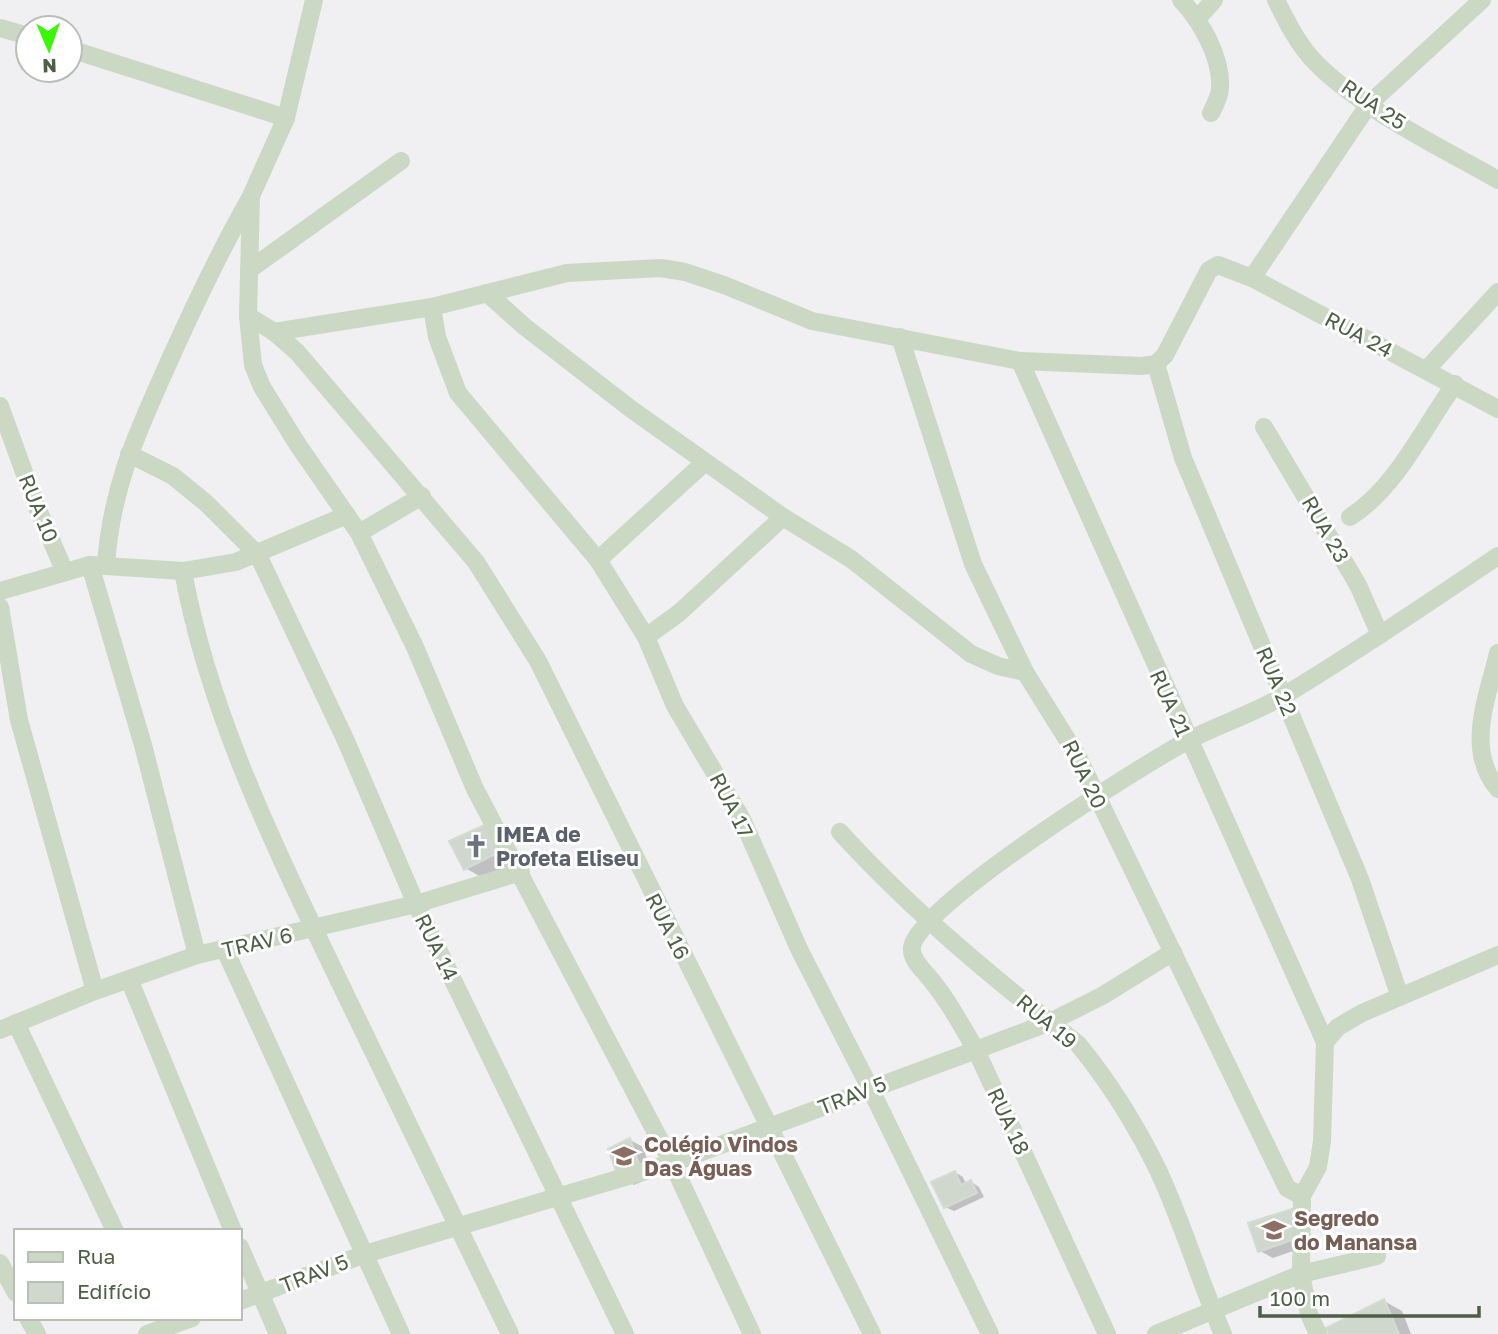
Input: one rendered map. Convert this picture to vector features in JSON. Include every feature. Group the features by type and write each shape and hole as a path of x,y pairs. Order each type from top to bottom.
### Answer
{"street":[{"path":"197,955 98,564 129,454 194,304 251,197 286,118 314,0"},
{"path":"1181,0 1197,19 1220,71 1220,91 1211,113"},
{"path":"1197,19 1214,0"},
{"name":"RUA 25","path":"1276,0 1296,38 1317,64 1369,104 1498,180"},
{"path":"1252,278 1369,104 1482,0"},
{"path":"84,53 286,118"},
{"path":"249,270 401,161"},
{"path":"251,197 248,316 250,349 262,387 298,445 359,533 415,647 475,789 672,1163 752,1334"},
{"name":"RUA 24","path":"1156,364 1165,355 1209,270 1218,265 1252,278 1498,409"},
{"path":"274,331 432,307 568,274 661,268 714,281 812,321 1020,362 1156,364"},
{"path":"1427,369 1498,292"},
{"path":"487,293 505,311 575,367 704,463 851,559 971,654 999,666 1025,672"},
{"name":"RUA 17","path":"432,307 437,337 458,393 597,560 646,637 675,706 742,819 799,949 990,1334"},
{"name":"RUA 16","path":"248,316 274,331 322,379 422,496 476,562 538,661 872,1334"},
{"name":"RUA 20","path":"900,337 973,564 1025,672 1062,727 1287,1188 1302,1196"},
{"name":"RUA 21","path":"1020,362 1325,1042"},
{"name":"RUA 22","path":"1156,364 1183,458 1360,879 1400,997"},
{"path":"1350,517 1375,495 1407,457 1455,384"},
{"name":"RUA 10","path":"0,406 36,505 64,570"},
{"name":"RUA 23","path":"1264,427 1358,585 1380,635"},
{"name":"RUA 14","path":"129,454 173,476 206,503 258,555 346,741 416,904 625,1334"},
{"path":"597,560 704,463"},
{"path":"359,533 422,496"},
{"path":"0,591 64,570 98,564 183,571 258,555 347,515"},
{"path":"646,637 679,613 783,517"},
{"name":"RUA 18","path":"1107,1334 976,1050 951,1007 913,954 913,942 930,920 993,867 1096,796 1188,741 1282,696 1380,635 1498,556"},
{"path":"183,571 192,624 232,740 270,836 510,1334"},
{"path":"0,607 19,720 95,991"},
{"path":"1498,653 1478,749 1489,778 1498,789"},
{"name":"RUA 19","path":"840,832 870,865 930,920 1077,1044 1091,1060 1135,1128 1158,1171 1223,1334"},
{"name":"TRAV 6","path":"5,1027 95,991 197,955 416,904 521,872"},
{"path":"225,950 401,1334"},
{"name":"TRAV 5","path":"242,1300 365,1254 672,1163 976,1050 1050,1022 1102,996 1174,952"},
{"path":"1318,1334 1309,1314 1301,1274 1302,1196 1318,1167 1322,1141 1325,1042 1338,1027 1362,1013 1498,955"},
{"path":"129,979 232,1229"},
{"path":"5,1027 114,1229"},
{"path":"242,1252 278,1334"},
{"path":"1156,1334 1301,1274 1377,1256"},
{"path":"0,1263 14,1289"},
{"path":"157,1329 186,1320"}],"building":[{"name":"IMEA de Profeta Eliseu","path":"489,823 503,850 464,870 449,841"},
{"name":"Colégio Vindos Das Águas","path":"630,1138 641,1170 619,1179 608,1149"},
{"path":"955,1171 961,1185 971,1180 977,1193 944,1208 931,1182"},
{"name":"Segredo do Manansa","path":"1292,1209 1301,1237 1258,1252 1248,1223"},
{"path":"1384,1299 1399,1334 1329,1334 1326,1328"}],"place":[{"name":"IMEA de Profeta Eliseu","path":"476,846"},
{"name":"Colégio Vindos Das Águas","path":"624,1156"},
{"name":"Segredo do Manansa","path":"1274,1230"}]}
